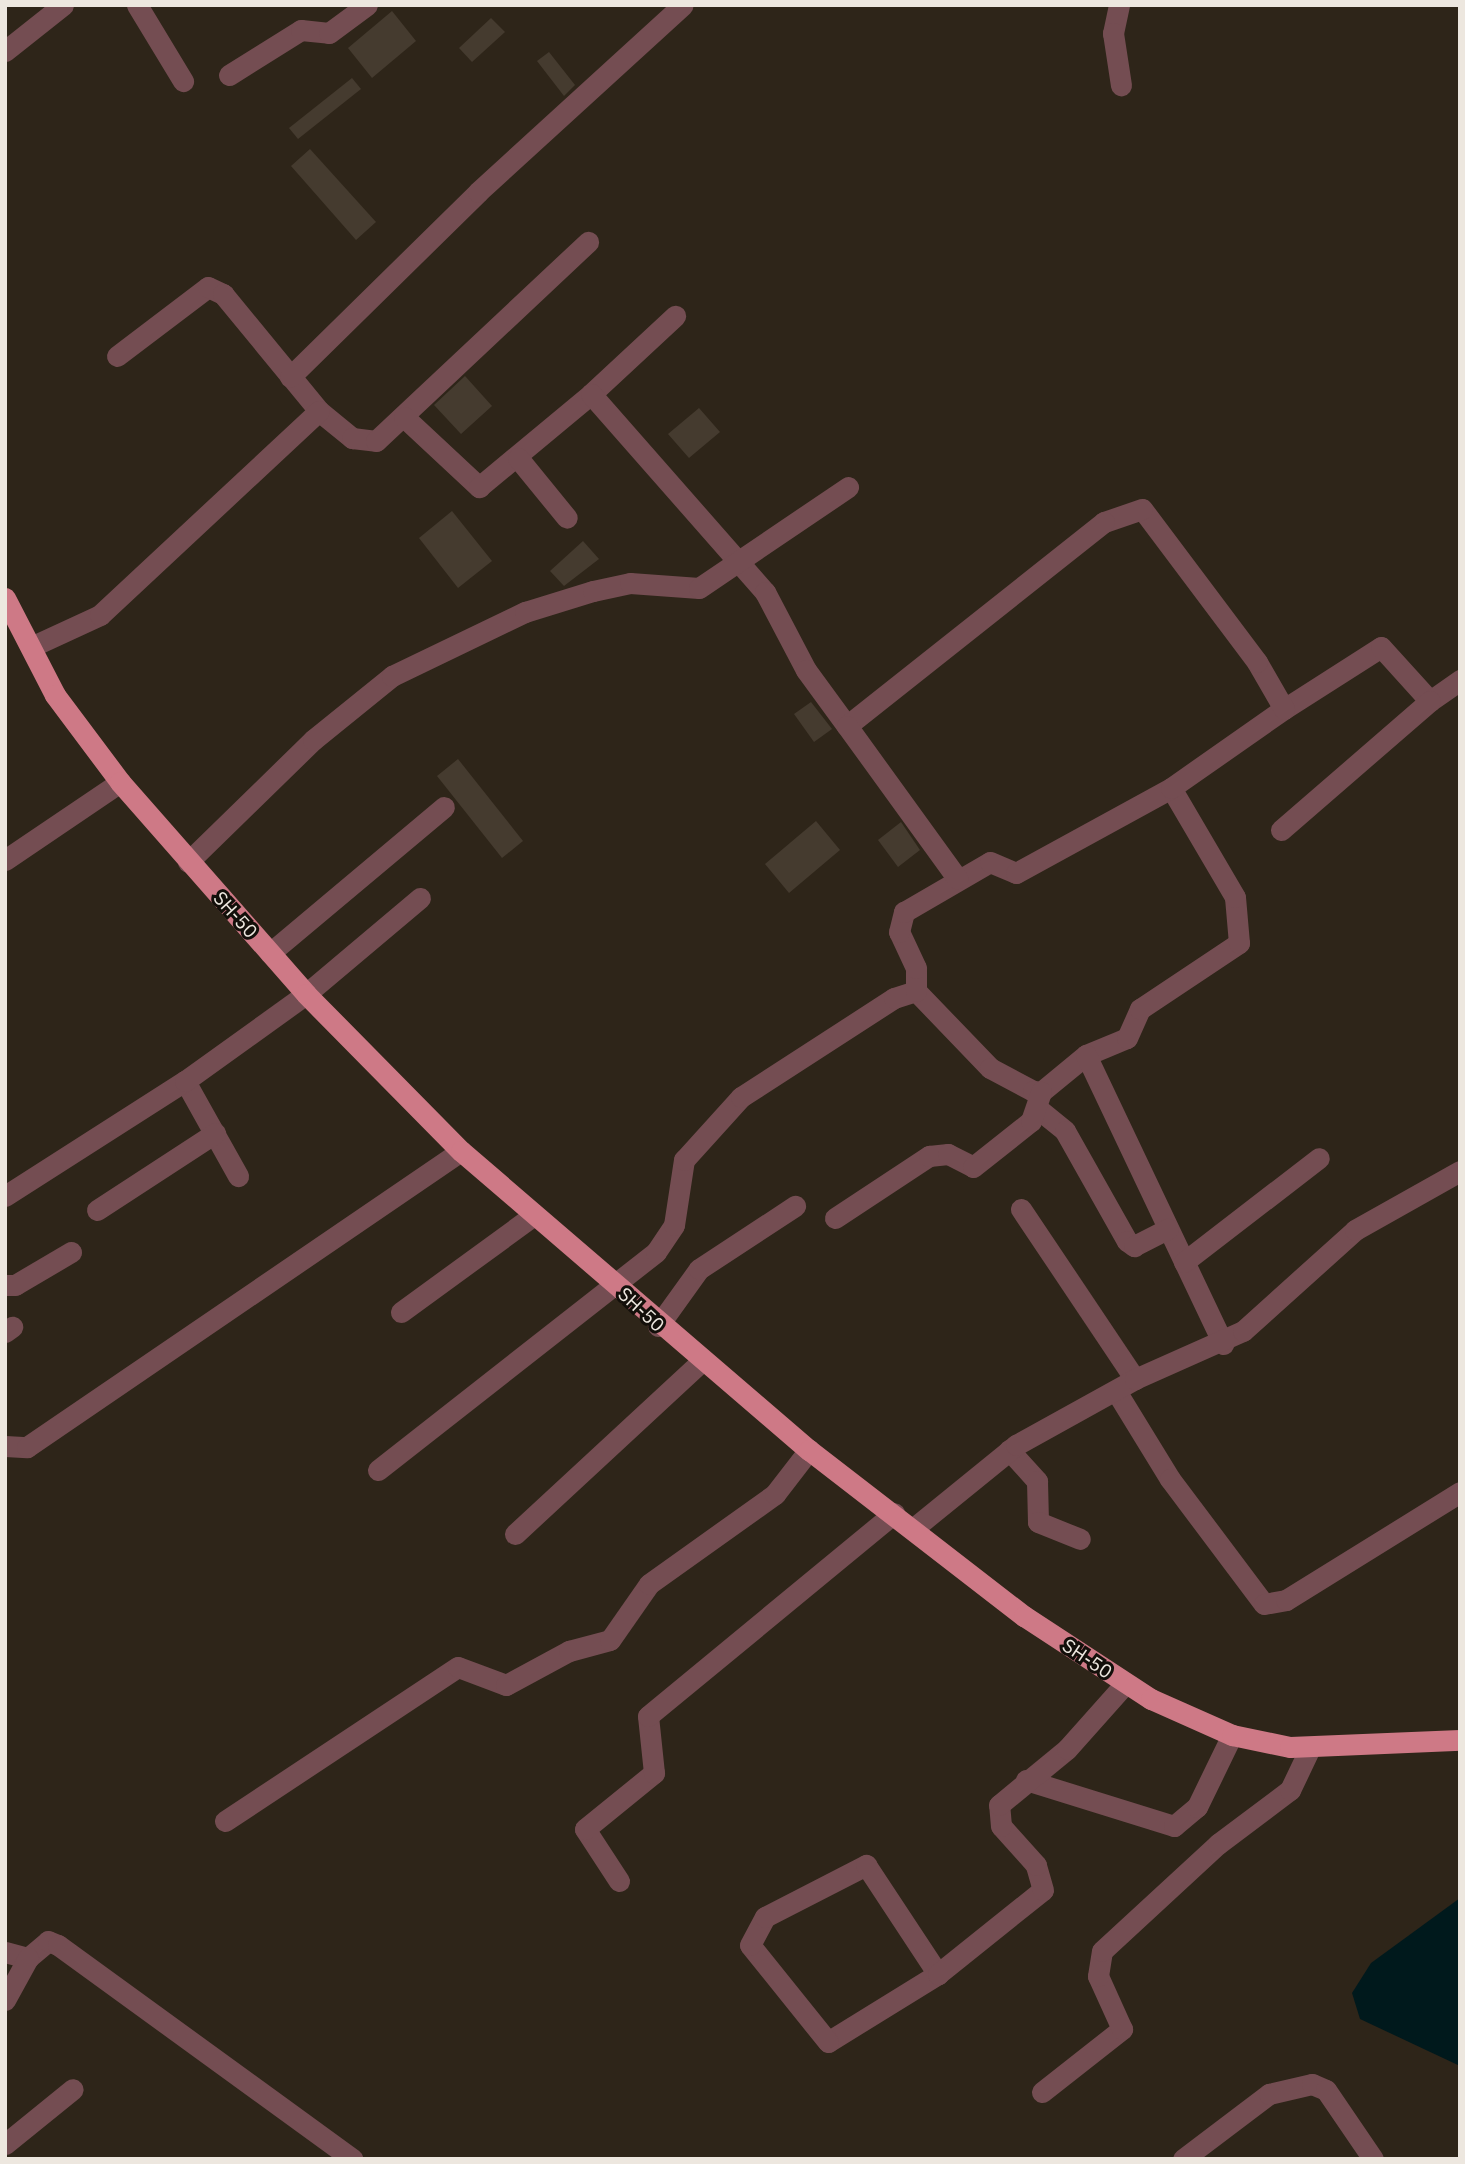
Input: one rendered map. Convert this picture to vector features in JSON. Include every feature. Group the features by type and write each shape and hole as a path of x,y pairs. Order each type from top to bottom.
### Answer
{"highway":[{"name":"SH-50","path":"5,598 33,646 55,695 120,782 306,994 461,1151 658,1326 809,1450 914,1528 1024,1616 1124,1685 1233,1734 1310,1748 1460,1740"}],"street":[{"path":"5,51 63,5"},
{"path":"137,5 183,81"},
{"path":"229,75 302,30 329,33 367,5"},
{"path":"290,377 478,192 683,5"},
{"path":"1119,5 1113,33 1121,85"},
{"path":"117,356 208,287 223,294 319,411 364,443 390,434 404,417 588,242"},
{"path":"404,417 479,487 518,458 675,316"},
{"path":"591,394 734,562 765,592 806,670 957,878"},
{"path":"33,646 92,620 319,411"},
{"path":"518,458 567,518"},
{"path":"188,862 313,740 392,676 525,612 629,583 699,588 848,487"},
{"path":"847,726 1104,522 1142,509 1257,662 1283,709"},
{"path":"1168,1228 1134,1246 1127,1241 1065,1131 1039,1100 990,1068 916,991 916,968 898,920 957,878 990,862 1016,873 1171,788 1283,709 1381,647 1430,701"},
{"path":"1282,830 1430,701 1460,680"},
{"path":"5,860 120,782"},
{"path":"835,1218 929,1156 948,1154 973,1167 1025,1127 1039,1100 1086,1055 1127,1038 1140,1009 1239,943 1235,897 1171,788"},
{"path":"270,953 444,807"},
{"path":"5,1196 186,1081 306,994 420,898"},
{"path":"378,1470 616,1286 666,1240 684,1160 741,1097 894,998 916,991"},
{"path":"1086,1055 1223,1344"},
{"path":"186,1081 238,1176"},
{"path":"97,1210 215,1133"},
{"path":"5,1446 27,1447 461,1151"},
{"path":"1184,1262 1319,1158"},
{"path":"914,1528 1009,1450 1135,1379 1223,1344 1355,1230 1460,1171"},
{"path":"658,1326 699,1269 795,1206"},
{"path":"1021,1209 1135,1379"},
{"path":"401,1312 534,1214"},
{"path":"5,1285 15,1285 71,1252"},
{"path":"516,1534 701,1362"},
{"path":"1116,1391 1170,1479 1264,1604 1286,1600 1460,1492"},
{"path":"225,1821 458,1667 506,1685 569,1651 610,1640 649,1584 775,1494 809,1450"},
{"path":"1009,1450 1037,1481 1038,1522 1080,1539"},
{"path":"619,1881 585,1829 654,1773 648,1716 894,1513"},
{"path":"937,1973 866,1866 765,1917 750,1945 828,2042 937,1973 1043,1890 1037,1865 998,1814 1005,1797 1068,1749 1124,1685"},
{"path":"1026,1780 1174,1826 1197,1807 1233,1734"},
{"path":"1042,2092 1122,2029 1098,1976 1102,1951 1217,1844 1290,1790 1310,1748"},
{"path":"5,2000 28,1958 48,1941 58,1945 353,2159"},
{"path":"5,1952 28,1958"},
{"path":"1183,2159 1269,2094 1304,2084 1326,2090 1373,2159"},
{"path":"5,2144 73,2089"}],"water":[{"path":"1460,1898 1460,2066 1360,2019 1352,1993 1371,1963"}],"building":[{"path":"392,11 416,41 372,78 348,48"},
{"path":"491,18 505,32 472,62 459,48"},
{"path":"549,52 575,85 564,96 537,61"},
{"path":"352,78 361,89 298,139 289,128"},
{"path":"310,149 376,222 356,240 291,166"},
{"path":"465,376 492,406 461,434 434,405"},
{"path":"699,408 720,432 689,458 668,434"},
{"path":"452,511 492,561 458,588 419,538"},
{"path":"583,541 599,559 564,586 550,571"},
{"path":"811,702 832,729 814,742 794,714"},
{"path":"458,759 523,841 502,858 437,776"},
{"path":"816,821 840,850 789,893 765,864"},
{"path":"901,822 920,850 898,867 878,840"}]}
